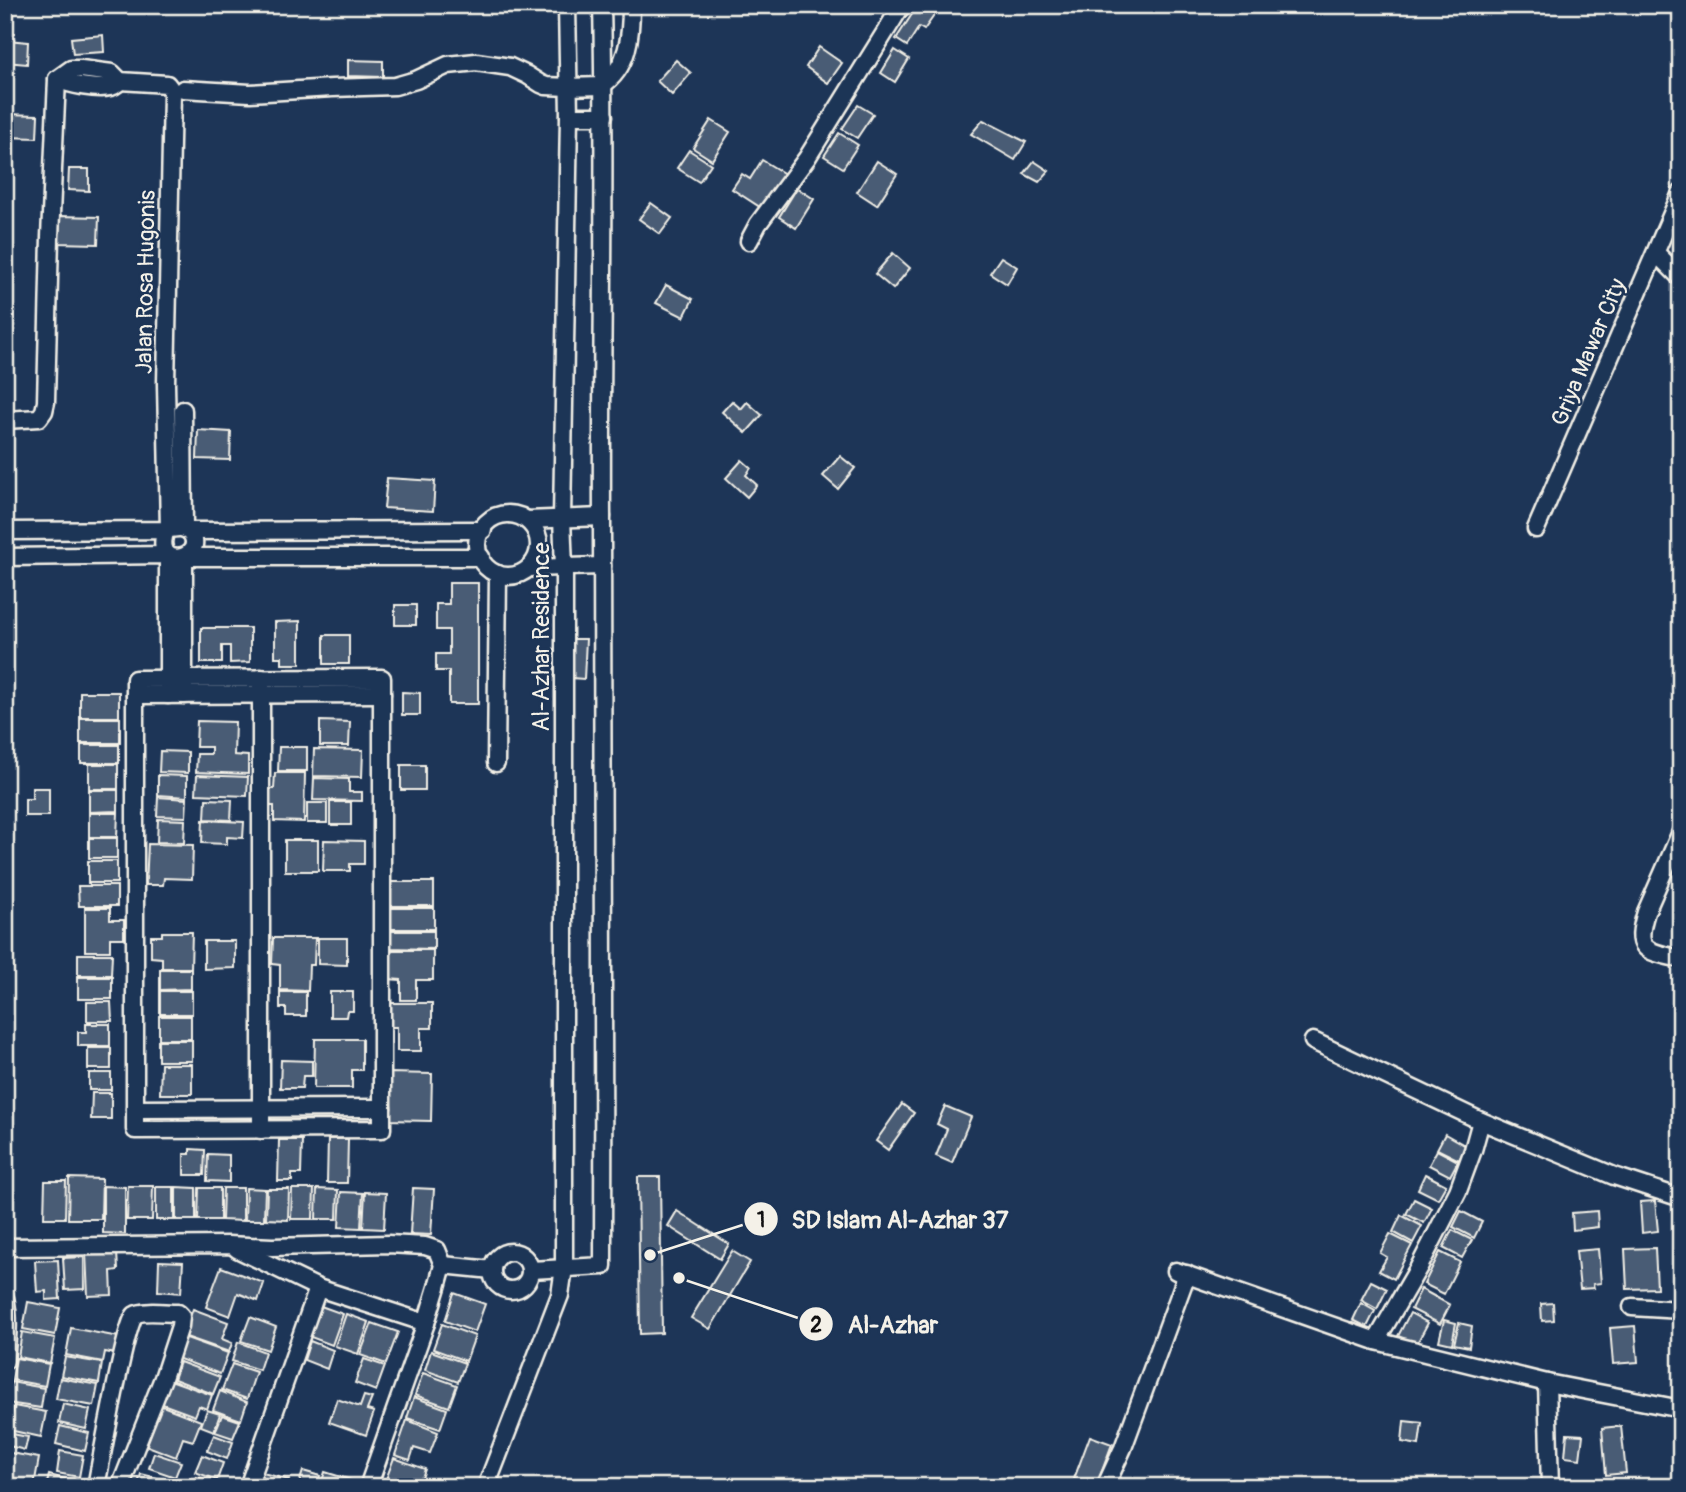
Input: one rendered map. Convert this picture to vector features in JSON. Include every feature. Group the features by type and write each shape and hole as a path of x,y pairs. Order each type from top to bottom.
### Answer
{"street":[{"name":"Al-Azhar Residence","path":"486,1487 560,1295 564,1268 562,519 569,116 567,5"},
{"path":"531,1270 603,1266 602,5"},
{"path":"183,89 250,93 395,86 416,80 448,65 476,62 510,67 541,84 568,88 601,86 623,60 629,45 631,5"},
{"path":"749,241 807,158 902,5"},
{"name":"Jalan Rosa Hugonis","path":"5,420 39,418 47,402 50,237 57,79 71,69 81,69 112,73 120,81 167,84 172,94 166,384 177,530"},
{"path":"569,116 604,116"},
{"name":"Griya Mawar City","path":"1536,529 1681,193"},
{"path":"1656,253 1681,278"},
{"path":"177,530 183,411"},
{"path":"527,520 537,535 539,544 538,553 529,568 522,573 505,576 488,568 478,552 477,543 489,520 498,515 508,514 527,520 602,517"},
{"path":"177,530 193,540 193,545 192,550 176,556 163,549 162,540 177,530"},
{"path":"431,530 431,557"},
{"path":"5,531 483,530"},
{"path":"5,556 481,557"},
{"path":"176,556 176,687"},
{"path":"529,568 602,566"},
{"path":"496,763 498,574"},
{"path":"135,678 176,687 260,686 382,678 382,1129 135,1130 135,678"},
{"path":"260,686 261,1130"},
{"path":"1681,832 1646,912 1640,940 1650,950 1681,959"},
{"path":"1313,1041 1481,1121 1614,1176 1681,1198"},
{"path":"135,1109 382,1108"},
{"path":"1376,1341 1419,1267 1458,1191 1481,1121"},
{"path":"5,1247 388,1244 425,1246 437,1250 443,1265 426,1323 368,1487"},
{"path":"228,1245 318,1287 426,1323"},
{"path":"506,1252 517,1252 527,1259 531,1270 528,1282 518,1290 511,1291 499,1287 492,1276 492,1270 496,1259 506,1252"},
{"path":"443,1265 492,1270"},
{"path":"1105,1487 1123,1448 1181,1273 1376,1341 1547,1383 1681,1409"},
{"path":"248,1487 318,1287"},
{"path":"5,1298 5,1360"},
{"path":"1632,1307 1681,1310"},
{"path":"96,1487 132,1320 135,1315 144,1313 178,1313 180,1326 163,1378 120,1487"},
{"path":"1547,1383 1550,1487"}],"building":[{"path":"918,5 940,7 924,30 919,27 907,46 896,39"},
{"path":"103,35 104,52 73,54 71,38"},
{"path":"7,40 28,42 27,64 5,62"},
{"path":"819,47 842,63 828,83 806,67"},
{"path":"895,50 909,59 895,82 881,73"},
{"path":"348,60 383,61 383,77 348,76"},
{"path":"676,60 691,73 672,95 657,81"},
{"path":"858,105 873,114 857,138 842,129"},
{"path":"5,114 38,115 37,138 5,137"},
{"path":"711,120 730,132 712,160 693,148"},
{"path":"983,120 1026,142 1015,160 971,134"},
{"path":"839,133 858,145 843,168 824,156"},
{"path":"689,150 711,164 699,182 677,168"},
{"path":"762,160 785,174 763,209 732,189 742,174 750,179"},
{"path":"877,161 897,174 877,205 857,192"},
{"path":"1034,161 1049,171 1039,182 1024,174"},
{"path":"69,169 89,169 89,191 68,190"},
{"path":"797,188 814,199 796,228 779,217"},
{"path":"651,203 672,218 660,234 639,219"},
{"path":"59,216 99,217 98,244 57,243"},
{"path":"893,253 910,268 893,289 875,274"},
{"path":"1001,257 1017,267 1007,284 990,273"},
{"path":"666,285 693,299 684,317 656,303"},
{"path":"732,401 741,409 747,402 762,415 746,433 722,412"},
{"path":"198,430 231,432 230,460 197,459"},
{"path":"840,456 855,468 838,489 823,476"},
{"path":"742,460 751,468 746,475 757,485 747,497 726,478"},
{"path":"387,478 435,481 433,511 384,508"},
{"path":"449,583 478,583 478,704 449,704 449,671 436,671 436,654 449,654 449,630 436,630 436,604 449,604"},
{"path":"395,605 416,605 416,625 395,625"},
{"path":"300,621 300,664 282,664 282,657 275,657 275,622"},
{"path":"201,628 250,628 250,662 230,663 230,646 222,646 222,663 201,663"},
{"path":"324,635 349,635 349,664 324,664"},
{"path":"572,639 586,639 584,679 571,678"},
{"path":"80,692 119,692 119,717 80,717"},
{"path":"402,692 420,693 420,715 402,715"},
{"path":"80,718 120,718 120,743 80,743"},
{"path":"197,721 235,722 234,755 248,756 248,774 196,772 197,754 211,754 211,747 196,747"},
{"path":"320,721 350,722 349,746 320,746"},
{"path":"81,745 119,745 119,763 81,763"},
{"path":"279,747 307,747 307,771 278,771"},
{"path":"314,749 363,750 362,777 313,776"},
{"path":"160,751 188,752 188,773 159,772"},
{"path":"89,764 118,764 118,789 89,789"},
{"path":"401,765 425,765 425,790 401,790"},
{"path":"275,773 305,773 304,822 274,821 274,806 268,806 269,789 274,789"},
{"path":"158,775 187,776 187,797 158,795"},
{"path":"197,775 248,777 247,796 196,794"},
{"path":"314,778 349,779 349,792 362,792 362,801 313,800"},
{"path":"32,788 49,788 49,816 25,816 25,799 32,799"},
{"path":"89,790 118,790 118,811 89,812"},
{"path":"158,797 187,799 186,817 157,816"},
{"path":"206,799 232,800 231,820 205,819"},
{"path":"330,802 351,802 351,825 330,825"},
{"path":"307,803 327,803 327,823 307,823"},
{"path":"89,813 118,813 117,837 89,837"},
{"path":"158,819 185,820 184,843 157,842"},
{"path":"203,820 244,822 243,838 227,837 227,844 202,843"},
{"path":"89,838 117,838 117,858 89,858"},
{"path":"285,840 318,840 318,871 285,871"},
{"path":"324,840 364,841 364,864 350,864 350,871 323,871"},
{"path":"148,844 193,845 192,879 164,878 163,885 146,885"},
{"path":"88,861 117,861 117,883 88,883"},
{"path":"387,882 434,882 434,906 387,906"},
{"path":"78,886 117,886 117,906 79,906"},
{"path":"85,908 110,908 110,920 124,920 124,938 110,938 110,951 85,951"},
{"path":"386,908 434,908 434,929 386,929"},
{"path":"388,931 434,931 434,949 388,948"},
{"path":"162,932 192,932 191,968 162,968 162,958 151,957 151,936 162,936"},
{"path":"273,938 315,938 314,965 309,965 308,991 280,990 280,965 272,964"},
{"path":"318,938 347,938 347,965 318,964"},
{"path":"204,941 235,941 235,968 204,969"},
{"path":"388,950 433,950 433,980 416,980 416,1000 401,1000 401,980 388,979"},
{"path":"78,954 112,954 111,975 78,975"},
{"path":"160,969 191,969 191,989 160,990"},
{"path":"78,977 112,977 112,999 78,999"},
{"path":"160,991 192,991 192,1014 160,1014"},
{"path":"280,992 306,992 306,1016 286,1016 286,1008 280,1008"},
{"path":"330,992 353,992 353,1011 347,1011 346,1017 330,1017"},
{"path":"87,1002 111,1002 112,1021 87,1021"},
{"path":"387,1003 432,1003 432,1028 421,1028 421,1051 397,1051 397,1027 387,1027"},
{"path":"159,1016 191,1016 191,1039 159,1039"},
{"path":"86,1024 110,1024 110,1046 78,1046 78,1032 86,1032"},
{"path":"315,1039 362,1039 362,1070 352,1070 352,1088 314,1088"},
{"path":"158,1040 192,1040 192,1061 158,1061"},
{"path":"88,1048 111,1048 111,1069 88,1069"},
{"path":"281,1060 312,1061 312,1076 303,1076 302,1088 280,1088"},
{"path":"161,1064 192,1064 192,1094 160,1094"},
{"path":"89,1073 111,1073 111,1090 89,1090"},
{"path":"389,1073 432,1074 431,1121 388,1120"},
{"path":"92,1093 111,1093 111,1119 91,1119"},
{"path":"902,1104 914,1113 888,1150 876,1141"},
{"path":"945,1106 971,1117 952,1163 936,1156 947,1129 937,1124"},
{"path":"1445,1134 1466,1146 1459,1160 1437,1149"},
{"path":"328,1139 348,1139 347,1183 327,1183"},
{"path":"279,1140 302,1140 301,1174 292,1174 292,1181 278,1181"},
{"path":"190,1149 205,1150 204,1175 184,1175 184,1154 190,1154"},
{"path":"1437,1150 1458,1161 1450,1176 1429,1165"},
{"path":"208,1154 229,1155 229,1182 207,1181"},
{"path":"1425,1174 1446,1185 1438,1199 1418,1189"},
{"path":"638,1177 660,1177 662,1333 640,1334"},
{"path":"69,1178 102,1179 101,1219 68,1219"},
{"path":"45,1181 66,1181 65,1218 44,1218"},
{"path":"103,1186 125,1187 125,1234 103,1233"},
{"path":"128,1186 153,1186 152,1220 127,1220"},
{"path":"156,1187 174,1187 174,1220 156,1220"},
{"path":"176,1187 196,1188 196,1220 176,1220"},
{"path":"199,1188 220,1188 220,1220 198,1220"},
{"path":"223,1188 243,1188 243,1221 222,1220"},
{"path":"246,1188 265,1189 264,1220 245,1220"},
{"path":"413,1188 434,1189 431,1235 410,1234"},
{"path":"267,1189 289,1189 288,1220 266,1219"},
{"path":"292,1189 314,1189 313,1219 291,1219"},
{"path":"317,1189 338,1190 337,1219 316,1219"},
{"path":"341,1192 363,1193 361,1228 339,1227"},
{"path":"365,1192 386,1193 384,1229 363,1228"},
{"path":"1414,1199 1432,1208 1424,1223 1406,1214"},
{"path":"1655,1201 1658,1231 1642,1233 1640,1202"},
{"path":"677,1211 729,1244 720,1259 668,1226"},
{"path":"1461,1211 1482,1222 1474,1238 1453,1227"},
{"path":"1597,1211 1598,1227 1573,1230 1572,1213"},
{"path":"1401,1215 1422,1226 1413,1243 1393,1232"},
{"path":"1452,1230 1472,1240 1462,1258 1443,1248"},
{"path":"1390,1234 1412,1245 1394,1279 1379,1271 1387,1257 1380,1253"},
{"path":"1655,1248 1657,1288 1627,1289 1625,1249"},
{"path":"1598,1249 1601,1283 1593,1284 1594,1288 1580,1289 1576,1251"},
{"path":"732,1251 750,1262 710,1329 691,1318"},
{"path":"117,1252 118,1270 111,1271 112,1295 88,1296 86,1253"},
{"path":"1440,1252 1460,1262 1444,1294 1424,1284"},
{"path":"84,1257 85,1289 65,1290 63,1258"},
{"path":"58,1260 60,1299 46,1300 46,1291 37,1292 35,1261"},
{"path":"159,1261 183,1262 181,1293 158,1291"},
{"path":"221,1267 264,1283 258,1301 238,1293 230,1316 206,1307"},
{"path":"1371,1281 1387,1289 1377,1309 1361,1300"},
{"path":"1421,1289 1450,1305 1440,1324 1411,1309"},
{"path":"454,1293 485,1304 475,1332 445,1321"},
{"path":"28,1302 60,1308 55,1335 23,1329"},
{"path":"1361,1303 1375,1311 1367,1327 1353,1320"},
{"path":"1553,1303 1554,1320 1542,1321 1541,1304"},
{"path":"318,1305 343,1314 332,1345 308,1336"},
{"path":"193,1309 228,1322 222,1339 232,1343 229,1352 183,1336"},
{"path":"1410,1313 1428,1323 1416,1345 1398,1336"},
{"path":"346,1314 369,1322 358,1354 335,1346"},
{"path":"250,1317 276,1327 268,1350 241,1341"},
{"path":"1444,1320 1456,1323 1452,1344 1439,1341"},
{"path":"372,1323 398,1332 386,1364 360,1355"},
{"path":"1459,1323 1472,1326 1469,1347 1454,1344"},
{"path":"442,1324 475,1336 466,1361 433,1349"},
{"path":"1635,1326 1638,1362 1613,1364 1610,1328"},
{"path":"71,1328 119,1337 116,1354 105,1352 103,1362 66,1355"},
{"path":"22,1332 55,1338 50,1363 18,1357"},
{"path":"181,1336 228,1353 220,1374 174,1357"},
{"path":"310,1341 333,1350 327,1369 304,1360"},
{"path":"238,1342 265,1352 259,1370 232,1361"},
{"path":"431,1351 465,1363 458,1382 425,1370"},
{"path":"65,1357 102,1363 99,1383 61,1376"},
{"path":"16,1358 49,1364 45,1386 12,1380"},
{"path":"364,1359 385,1366 376,1391 355,1383"},
{"path":"180,1362 220,1377 213,1394 174,1379"},
{"path":"232,1364 256,1372 247,1399 222,1390"},
{"path":"423,1373 457,1385 449,1407 415,1395"},
{"path":"60,1378 98,1385 94,1406 56,1399"},
{"path":"165,1378 212,1395 207,1409 199,1406 195,1416 157,1402"},
{"path":"11,1382 44,1388 41,1408 7,1403"},
{"path":"220,1391 247,1402 241,1420 213,1410"},
{"path":"364,1396 372,1398 367,1410 374,1412 366,1435 329,1422 337,1399 360,1407"},
{"path":"414,1397 447,1409 440,1429 407,1418"},
{"path":"63,1404 90,1410 86,1429 59,1423"},
{"path":"160,1405 201,1421 193,1441 183,1438 176,1457 145,1445"},
{"path":"14,1406 46,1412 41,1437 9,1430"},
{"path":"207,1410 220,1414 214,1431 201,1426"},
{"path":"222,1415 240,1421 233,1438 215,1432"},
{"path":"407,1420 438,1432 430,1453 414,1448 410,1460 395,1455"},
{"path":"1404,1421 1422,1423 1419,1445 1402,1442"},
{"path":"60,1426 89,1433 85,1451 56,1444"},
{"path":"1621,1426 1626,1473 1606,1475 1602,1428"},
{"path":"7,1433 28,1437 25,1450 5,1445"},
{"path":"1567,1434 1583,1435 1580,1459 1565,1457"},
{"path":"214,1435 233,1442 227,1459 207,1451"},
{"path":"1090,1436 1112,1444 1096,1487 1074,1479"},
{"path":"60,1451 83,1455 79,1477 57,1473"},
{"path":"5,1452 39,1458 34,1486 5,1481"},
{"path":"154,1453 181,1462 175,1477 149,1468"},
{"path":"202,1455 223,1463 217,1480 195,1472"},
{"path":"394,1458 425,1469 419,1487 399,1487 385,1482"},
{"path":"303,1471 320,1476 316,1487 298,1487"},
{"path":"259,1472 289,1480 288,1487 255,1487"},
{"path":"325,1472 354,1481 352,1487 320,1487"},
{"path":"141,1474 178,1483 177,1487 137,1487"},
{"path":"49,1475 82,1483 81,1487 46,1487"},
{"path":"196,1477 222,1483 222,1487 194,1487"}],"place":[{"name":"SD Islam Al-Azhar 37","path":"650,1255"},
{"name":"Al-Azhar","path":"679,1278"}]}
